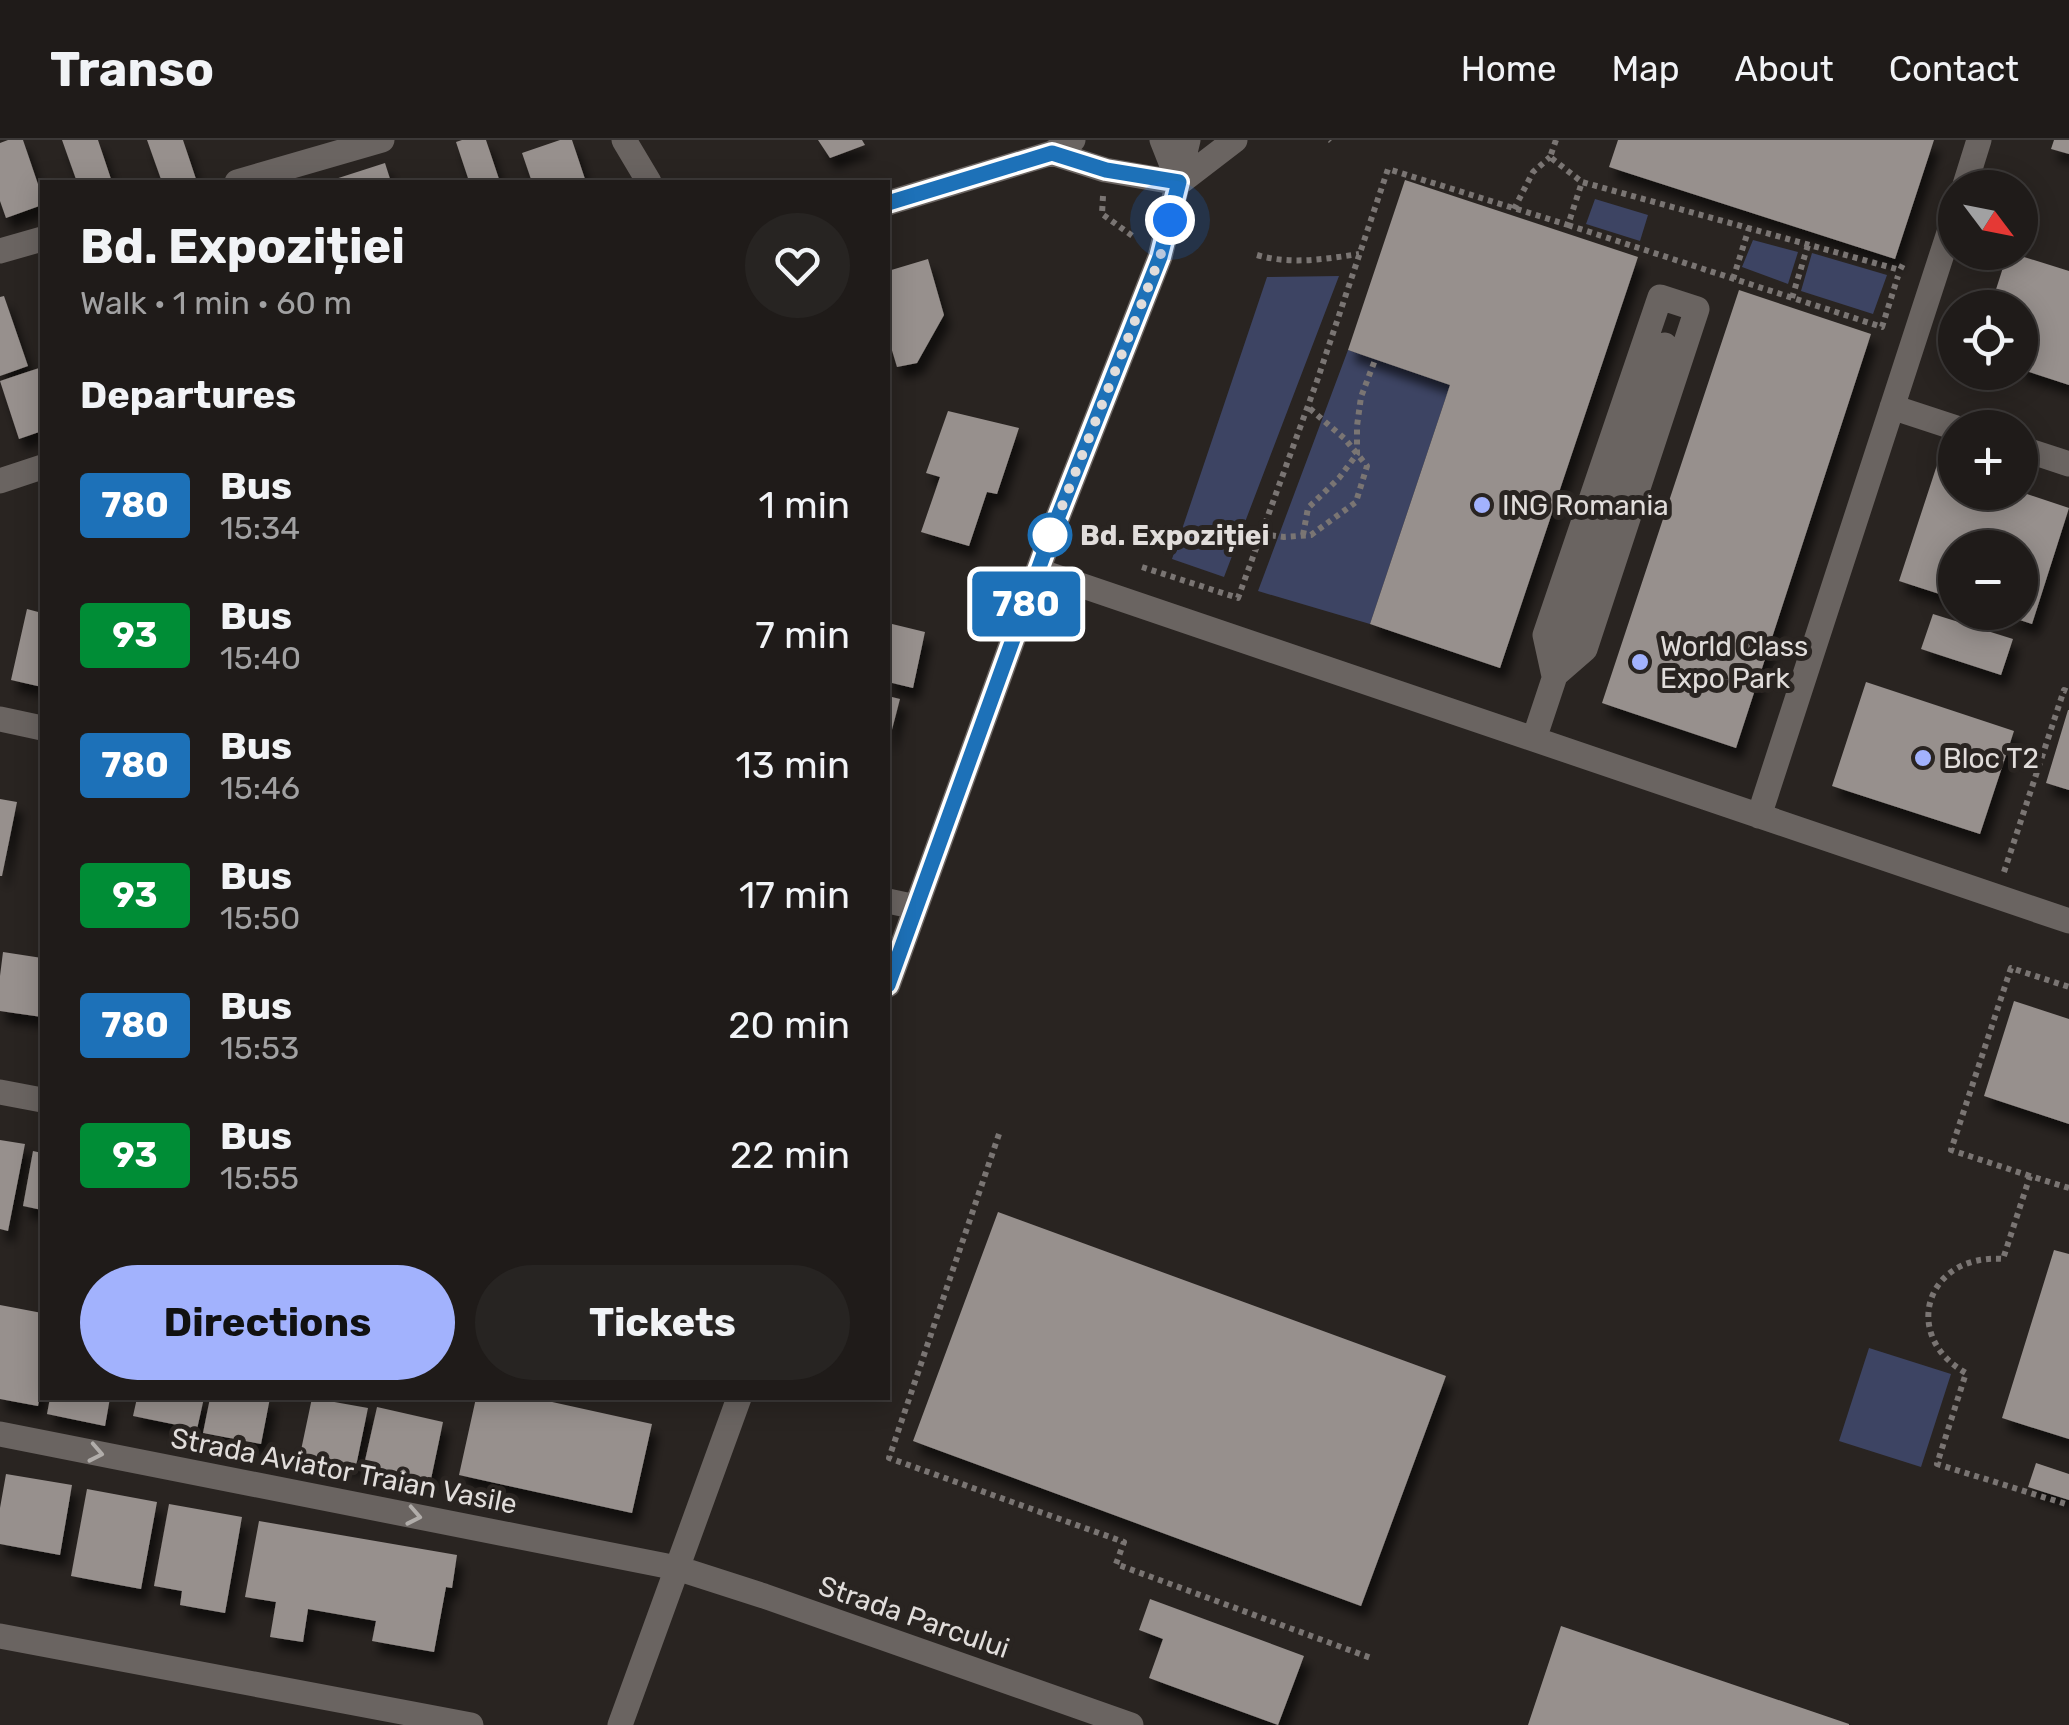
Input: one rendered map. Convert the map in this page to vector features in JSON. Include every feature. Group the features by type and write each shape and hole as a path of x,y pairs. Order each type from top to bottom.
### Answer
{"street":[{"path":"243,180 382,140"},
{"path":"624,140 648,180"},
{"path":"1162,140 1179,182"},
{"path":"890,978 1050,537 1160,257 1188,140"},
{"path":"890,202 1056,144 1106,170 1179,182 1235,140"},
{"path":"1970,170 1979,140"},
{"path":"0,252 40,240"},
{"path":"1760,816 1938,266"},
{"path":"1660,296 1697,309 1585,649 1554,676 1546,635 1660,296"},
{"path":"1534,739 1665,345"},
{"path":"1892,407 1938,422"},
{"path":"2038,454 2069,464"},
{"path":"0,481 40,468"},
{"path":"1039,570 2069,921"},
{"path":"0,719 40,728"},
{"path":"890,901 916,907"},
{"path":"0,1092 40,1100"},
{"path":"620,1725 737,1400"},
{"name":"Strada Aviator Traian Vasile","path":"0,1434 677,1568"},
{"name":"Strada Parcului","path":"677,1568 1131,1725"},
{"path":"0,1636 361,1715 471,1725"}],"path":[{"path":"1514,209 1533,172 1550,157 1556,140"},
{"path":"1550,157 1582,182 1900,270"},
{"path":"1142,567 1238,598 1388,170 1882,327 1907,252"},
{"path":"1568,225 1582,182"},
{"path":"1733,279 1749,228"},
{"path":"1792,298 1808,245"},
{"path":"1257,256 1314,261 1359,254"},
{"path":"1303,535 1308,508 1357,454 1361,397 1376,360"},
{"path":"1261,534 1311,534 1356,502 1367,466 1345,439 1308,406"},
{"path":"1996,896 2064,690 2069,692"},
{"path":"2069,987 2012,968 1951,1150 2069,1188"},
{"path":"999,1134 888,1458 1124,1542 1116,1564 1371,1658"},
{"path":"2030,1176 2003,1259 1965,1262 1935,1290 1929,1310 1930,1330 1937,1349 1950,1365 1966,1373 1937,1464 2069,1506"}],"shaded area":[{"path":"1595,199 1648,215 1640,241 1586,224"},
{"path":"1753,240 1798,252 1788,284 1742,267"},
{"path":"1812,253 1887,275 1873,314 1801,291"},
{"path":"1339,276 1224,577 1172,559 1267,277"},
{"path":"1348,350 1450,385 1370,624 1258,591"},
{"path":"1869,1348 1951,1374 1921,1467 1839,1441"}],"building":[{"path":"23,140 40,190 40,206 6,218 0,201 0,143"},
{"path":"62,140 98,140 111,180 76,180"},
{"path":"147,140 183,140 196,179 161,180"},
{"path":"486,140 499,180 463,180 468,178 456,142"},
{"path":"560,140 572,140 585,180 531,180 522,153"},
{"path":"818,140 862,140 865,145 830,158"},
{"path":"1618,140 1934,140 1895,259 1609,167"},
{"path":"2054,140 2069,140 2069,154 2051,149"},
{"path":"385,163 390,180 332,180"},
{"name":"ING Romania","path":"1405,180 1638,257 1500,668 1370,624 1450,385 1348,350"},
{"path":"928,259 944,315 917,363 897,367 890,344 890,270"},
{"path":"2038,261 2069,271 2069,385 2038,375 2038,290 1996,290 2002,270 2038,270"},
{"path":"1739,290 1871,334 1736,748 1602,703"},
{"path":"4,296 28,366 0,376 0,297"},
{"path":"40,368 40,432 19,439 0,381"},
{"path":"948,411 1019,428 997,494 987,492 969,546 921,532 940,477 926,473"},
{"path":"1937,465 1938,510 2038,510 2038,498 2069,508 2038,605 2038,530 1938,530 1938,594 1899,581"},
{"path":"27,609 40,612 40,687 11,680"},
{"path":"1933,614 1938,616 1938,630 1984,630 2013,639 2001,675 1921,649"},
{"path":"890,623 925,632 913,688 890,682"},
{"name":"Bloc T2","path":"1866,682 2014,731 1980,834 1832,786"},
{"path":"890,696 900,699 890,737"},
{"path":"2069,710 2069,790 2046,783"},
{"path":"0,799 17,802 2,876 0,876"},
{"path":"3,952 40,958 40,1017 0,1011"},
{"path":"2014,1001 2069,1019 2069,1124 1984,1096"},
{"path":"0,1140 25,1144 8,1231 0,1229"},
{"path":"33,1151 40,1153 40,1210 23,1206"},
{"path":"998,1212 1446,1376 1361,1606 913,1441"},
{"path":"2054,1250 2069,1254 2069,1439 2002,1418"},
{"path":"0,1305 40,1313 38,1406 0,1399"},
{"path":"50,1400 110,1400 105,1426 47,1414"},
{"path":"137,1400 204,1400 197,1429 133,1416"},
{"path":"210,1400 270,1400 261,1444 203,1433"},
{"path":"312,1400 368,1408 356,1466 300,1455"},
{"path":"476,1400 543,1400 652,1424 632,1513 459,1475"},
{"path":"377,1407 443,1422 431,1479 364,1465"},
{"path":"2036,1463 2069,1474 2069,1500 2028,1487"},
{"path":"6,1474 72,1485 60,1555 0,1544 0,1508"},
{"path":"87,1489 157,1502 141,1589 71,1576"},
{"path":"169,1504 242,1517 225,1613 180,1605 182,1591 154,1586"},
{"path":"259,1521 457,1555 452,1588 446,1587 434,1652 372,1641 376,1621 308,1609 303,1642 270,1637 276,1602 245,1597"},
{"path":"1150,1599 1304,1656 1278,1725 1149,1678 1163,1639 1139,1630"},
{"path":"1561,1626 1849,1724 1849,1725 1528,1725"}],"bus line":[{"name":"780","path":"890,202 1052,153 1106,170 1179,182 1160,257 1050,537 890,980"}],"place":[{"name":"ING Romania","path":"1482,505"},
{"name":"Bd. Expoziției","path":"1050,535"},
{"name":"World Class Expo Park","path":"1640,662"},
{"name":"Bloc T2","path":"1923,758"}],"route":[{"path":"1050,535 1160,257 1170,220"}]}
